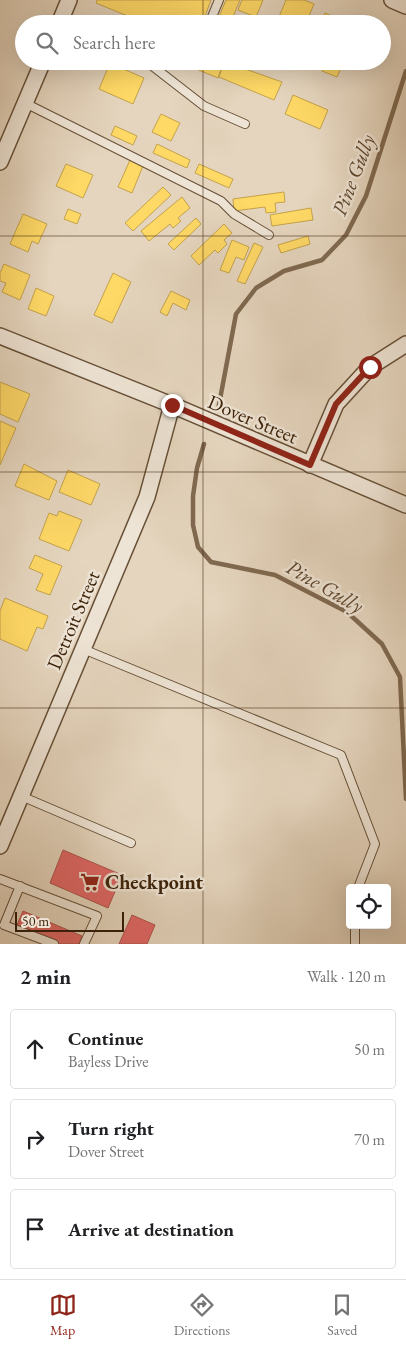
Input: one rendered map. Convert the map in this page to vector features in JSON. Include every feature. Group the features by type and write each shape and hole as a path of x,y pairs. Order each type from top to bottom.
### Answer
{"street":[{"path":"63,15 69,0"},
{"path":"392,0 406,6"},
{"path":"0,162 39,70"},
{"name":"Dover Street","path":"0,336 172,405 406,505"},
{"path":"310,465 336,404 370,367 406,344"},
{"name":"Detroit Street","path":"0,846 147,496 172,405"}],"lane":[{"path":"213,15 219,0"},
{"path":"158,70 204,106 244,124"},
{"path":"25,103 221,201 234,214 270,235"},
{"path":"83,649 341,755 375,844 360,884"},
{"path":"21,796 131,843"},
{"path":"0,879 97,916 84,944"},
{"path":"20,886 4,925 54,944"},
{"path":"355,929 355,944"}],"building: Homes":[{"path":"97,0 211,0 205,15 125,15 96,3"},
{"path":"226,0 240,0 234,15 220,15"},
{"path":"242,0 263,0 257,15 251,15 238,10"},
{"path":"286,0 304,0 314,4 309,15 280,15"},
{"path":"107,70 126,70 144,78 133,104 99,89"},
{"path":"199,70 221,70 218,78"},
{"path":"221,70 248,70 282,82 274,100 219,77"},
{"path":"322,70 340,70 337,77"},
{"path":"293,95 328,110 320,129 285,114"},
{"path":"161,114 180,123 171,141 152,132"},
{"path":"115,126 137,136 133,145 111,135"},
{"path":"157,144 190,160 187,168 153,153"},
{"path":"130,160 143,166 132,193 118,187"},
{"path":"66,164 93,175 83,198 56,186"},
{"path":"199,164 233,179 229,188 195,173"},
{"path":"163,187 171,195 133,231 125,223"},
{"path":"284,192 285,202 275,203 276,212 266,213 265,207 234,211 233,199"},
{"path":"182,197 190,208 178,218 181,221 173,228 170,224 149,241 141,231"},
{"path":"311,208 313,220 272,226 270,215"},
{"path":"68,209 81,214 77,224 64,219"},
{"path":"23,214 47,224 38,244 32,241 28,252 10,244"},
{"path":"196,218 201,224 174,250 168,244"},
{"path":"224,224 232,233 224,240 227,244 218,253 215,250 199,265 191,256"},
{"path":"308,236 310,244 281,253 278,245"},
{"path":"232,240 249,247 244,260 236,257 229,273 220,270"},
{"path":"254,243 263,247 245,284 237,281"},
{"path":"4,264 30,275 20,300 2,292 6,283 0,281 0,273"},
{"path":"113,273 131,282 112,323 94,315"},
{"path":"36,288 54,296 46,316 28,309"},
{"path":"171,291 190,300 186,310 173,303 167,316 160,312"},
{"path":"0,382 30,394 18,422 0,414"},
{"path":"0,421 16,428 0,465"},
{"path":"24,464 57,481 49,500 15,486"},
{"path":"68,470 100,484 91,505 59,492"},
{"path":"59,511 82,520 69,551 39,539 49,513 57,516"},
{"path":"35,555 62,566 50,595 36,590 43,574 29,568"},
{"path":"5,598 48,616 43,629 37,627 27,651 0,639 0,611"}],"building: Shops":[{"path":"63,850 122,875 108,908 50,883"},
{"path":"23,911 82,936 79,944 61,944 17,925"},
{"path":"132,915 155,925 147,944 119,944"}],"waterway":[{"name":"Pine Gully","path":"218,410 236,314 256,288 284,271 322,260 346,235 366,196 406,71"},
{"name":"Pine Gully","path":"204,444 197,468 193,496 193,525 198,547 211,562 275,575 347,612 382,644 400,677 406,799"}],"place":[{"name":"Checkpoint","path":"90,882"}],"route":[{"path":"172,405 310,465 336,404 370,367"}]}
